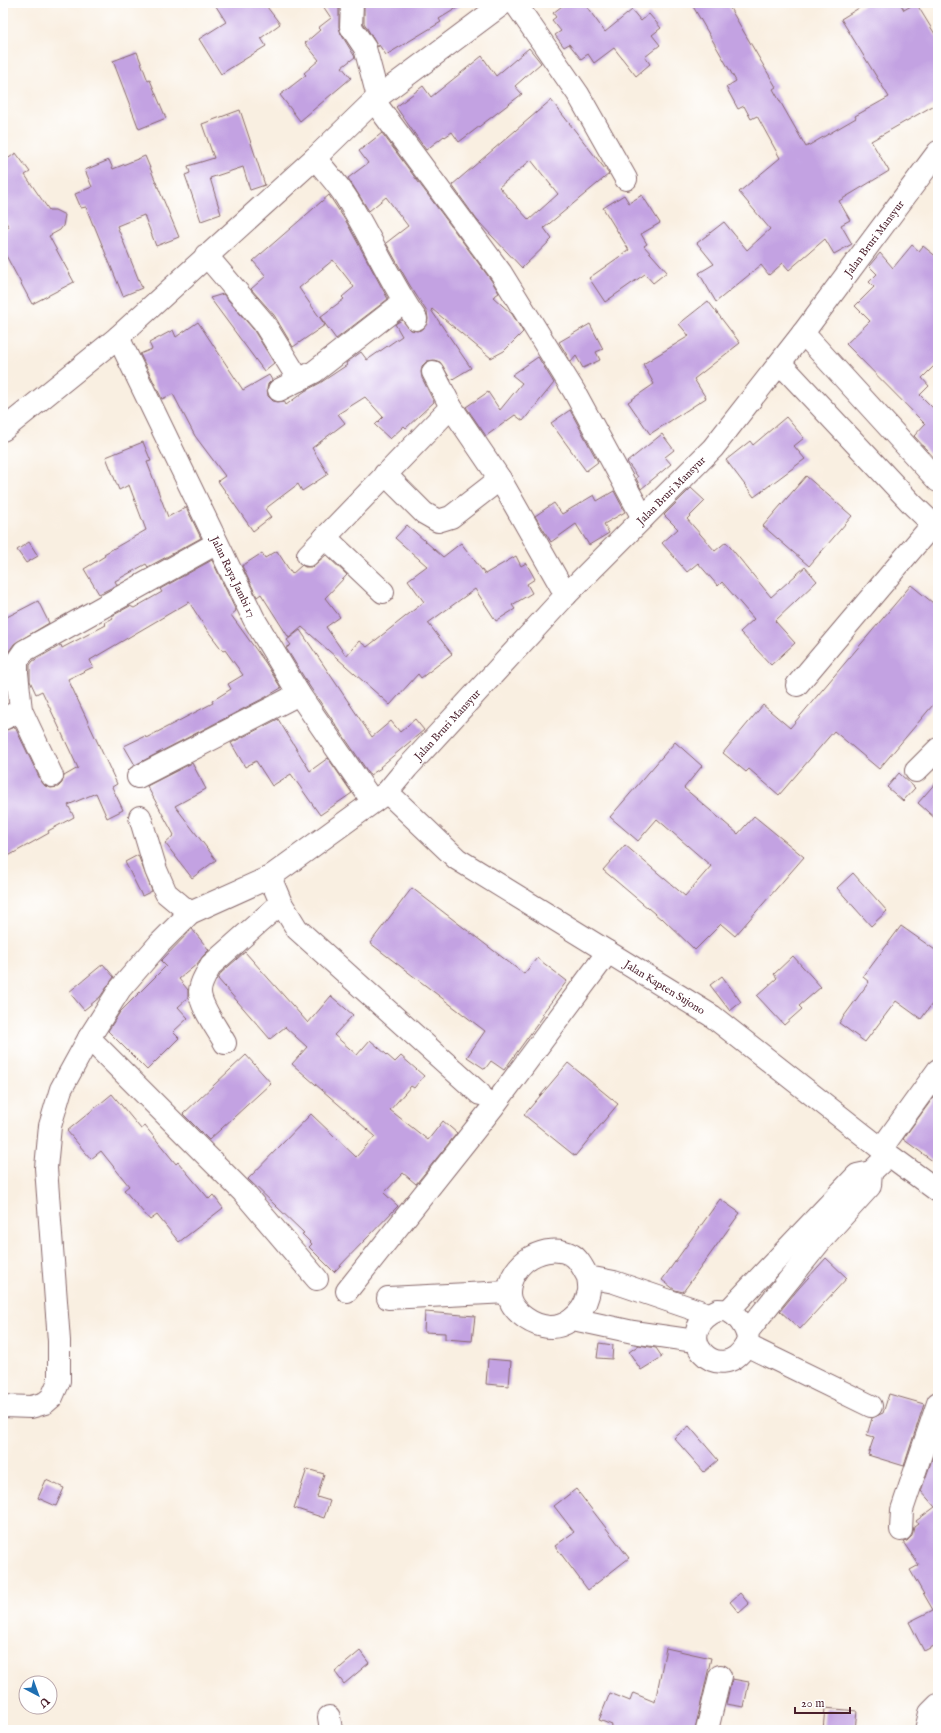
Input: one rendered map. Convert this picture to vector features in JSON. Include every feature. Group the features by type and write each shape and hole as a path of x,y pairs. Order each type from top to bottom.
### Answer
{"street":[{"path":"352,3 351,27 365,48 376,99 501,273 574,391 644,518"},
{"path":"3,430 118,337 206,255 315,158 376,99 504,3"},
{"path":"515,3 578,94 626,179"},
{"name":"Jalan Bruri Mansyur","path":"190,913 270,877 380,797 566,595 713,448 804,333 938,152"},
{"path":"279,390 314,372 410,311 349,201 315,158"},
{"path":"206,255 263,322 299,380"},
{"path":"804,333 938,481"},
{"name":"Jalan Raya Jambi 17","path":"118,337 254,619 299,694 380,797"},
{"path":"780,363 935,527 797,686"},
{"path":"433,372 450,407 500,478 566,595"},
{"path":"308,554 450,407"},
{"path":"385,474 424,513 438,521 451,517 500,478"},
{"path":"325,537 383,592"},
{"path":"52,776 12,714 17,661 24,651 217,543"},
{"path":"138,777 299,694"},
{"path":"916,770 938,749"},
{"name":"Jalan Kapten Sujono","path":"380,797 457,859 712,1016 885,1152 938,1191"},
{"path":"3,1406 31,1406 45,1403 52,1397 59,1380 59,1341 46,1168 50,1126 61,1088 89,1038 120,989 159,944 190,913 166,893 156,870 140,817"},
{"path":"270,877 281,903 297,929 480,1094"},
{"path":"225,1043 201,1001 200,991 205,978 211,965 281,903"},
{"path":"347,1291 493,1107 608,952"},
{"path":"89,1038 243,1192 317,1280"},
{"path":"816,1233 718,1312 701,1321 696,1330 695,1341 704,1354 712,1361 725,1362 736,1356 746,1338 816,1233 857,1175 871,1172 938,1070"},
{"path":"545,1251 559,1251 573,1256 581,1264 588,1277 589,1294 584,1307 573,1319 551,1328 534,1324 522,1316 512,1304 508,1292 512,1279 520,1266 532,1256 545,1251"},
{"path":"588,1277 614,1282 718,1312 740,1322 746,1338 871,1406"},
{"path":"388,1298 508,1292"},
{"path":"573,1319 633,1332 695,1341"},
{"path":"901,1530 902,1510 938,1407"},
{"path":"707,1730 720,1676"},
{"path":"926,1730 930,1713 938,1705"}],"building":[{"path":"214,3 264,3 280,24 261,38 266,46 221,74 199,39 226,22"},
{"path":"321,3 339,3 339,27 341,34 355,57 342,67 351,78 300,121 280,95 306,75 304,73 319,60 305,43 320,30 318,28 331,18"},
{"path":"364,3 465,3 439,19 441,22 386,55 379,45 378,47 364,23"},
{"path":"566,3 584,3 605,32 632,10 641,21 649,14 661,28 652,35 660,45 645,57 650,64 636,76 614,48 594,63 588,54 581,59 569,44 564,47 555,35 561,31 552,20 556,17 553,13"},
{"path":"691,3 727,3 776,87 773,89 806,147 856,118 855,116 889,97 841,19 867,3 900,3 904,10 916,3 938,39 938,103 871,141 889,171 839,201 850,220 841,225 852,244 834,254 825,239 789,270 783,263 769,275 761,265 716,302 699,273 714,264 697,243 724,222 747,250 770,229 739,192 780,158 757,116 751,119 744,106 738,109 726,87 736,81"},
{"path":"529,48 541,63 515,86 522,94 459,142 452,132 445,137 444,136 426,150 396,107 423,86 431,97 482,56 496,76"},
{"path":"137,52 148,81 150,80 166,118 139,129 113,61"},
{"path":"551,100 609,174 544,228 552,239 522,268 477,220 452,185","holes":["531,160 558,194 529,220 499,187"]},
{"path":"240,110 265,185 250,190 243,167 210,178 221,214 201,221 185,175 190,173 188,166 214,158 202,124"},
{"path":"382,133 491,280 499,293 493,297 512,314 523,332 504,351 491,358 432,309 431,310 471,368 451,380 440,362 434,360 427,361 422,366 422,378 434,402 406,428 404,426 390,439 375,425 383,417 365,397 338,414 345,423 312,448 328,474 302,491 298,484 265,509 271,517 253,531 218,481 225,476 195,436 173,394 162,399 140,354 152,349 149,343 173,330 176,337 198,322 243,390 269,375 272,380 268,384 268,396 273,401 284,401 286,405 305,391 347,365 346,363 361,352 367,360 402,336 395,324 402,320 411,330 417,331 423,329 427,324 427,312 386,243 408,226 386,197 369,211 348,178 368,163 359,151"},
{"path":"16,153 30,172 25,175 49,210 55,210 65,215 63,226 60,230 49,236 74,282 32,304 3,250 3,231 9,227 3,218 3,162"},
{"path":"145,156 179,237 156,246 144,215 117,226 142,288 123,296 86,207 81,208 75,194 92,187 85,170 109,160 113,169"},
{"path":"329,195 347,223 388,299 336,339 320,317 344,299 342,297 354,287 333,260 299,288 325,325 293,347 274,315 251,289 266,276 253,261"},
{"path":"624,195 629,203 642,195 660,223 641,234 647,244 644,246 667,272 653,283 645,274 605,302 589,278 629,250 603,208"},
{"path":"912,245 919,251 923,246 938,258 938,362 922,378 929,386 920,395 937,412 938,411 938,462 914,436 925,424 846,344 870,321 855,306 874,287 869,282 877,274 869,266 880,253 893,268"},
{"path":"223,294 253,329 274,363 264,371 210,298"},
{"path":"708,301 740,343 694,379 706,398 650,434 628,402 654,384 643,364 689,336 679,324"},
{"path":"590,324 603,349 596,352 600,360 583,368 576,356 571,362 559,342"},
{"path":"538,357 554,383 523,421 515,415 486,436 466,407 488,392 500,410 522,383 512,375"},
{"path":"570,410 598,462 586,471 551,423"},
{"path":"786,417 804,438 794,446 805,459 754,497 726,460 750,441 753,445"},
{"path":"662,434 674,450 665,457 671,464 641,489 636,478 638,477 627,462"},
{"path":"143,442 151,461 147,462 168,517 186,507 201,538 148,567 146,564 115,581 117,585 99,594 84,569 105,556 104,554 146,530 129,485 119,490 106,457"},
{"path":"806,476 852,516 809,566 763,526"},
{"path":"691,488 705,501 687,519 715,551 726,542 771,597 805,567 817,581 775,621 795,643 771,665 740,632 754,619 722,582 718,586 698,563 687,572 662,543 678,529 664,515"},
{"path":"614,491 625,512 604,524 609,533 589,545 576,524 551,542 535,516 554,503 562,514 594,495 597,501"},
{"path":"407,525 443,557 461,543 485,574 516,556 521,566 526,563 535,579 527,584 532,593 512,605 515,609 496,621 475,589 428,623 452,654 421,678 418,674 390,705 302,627 289,638 261,594 257,597 242,566 262,553 265,558 277,551 292,574 302,565 305,567 312,567 326,555 347,575 325,598 340,617 326,627 346,656 359,641 367,647 424,602 408,580 427,566 395,538"},
{"path":"29,542 38,556 26,563 17,550"},
{"path":"212,560 236,611 231,615 265,662 281,688 135,765 124,746 145,736 146,738 213,703 212,701 231,689 228,684 243,675 225,650 223,651 207,630 189,602 90,660 93,667 68,679 117,784 112,787 123,810 107,818 96,793 68,805 74,817 3,859 3,731 15,727 41,781 45,786 51,788 58,787 62,783 64,776 78,768 42,691 36,694 30,681 30,665 33,661 61,645 62,648 106,625 104,623 113,618 112,616 130,606 134,608 162,592 160,589"},
{"path":"911,585 938,607 938,699 879,769 834,731 779,795 749,769 746,772 723,753 763,705 790,728"},
{"path":"38,601 49,623 14,644 7,654 5,661 5,679 3,680 3,619"},
{"path":"300,630 372,737 391,721 400,732 415,719 424,730 380,767 381,768 370,775 310,687 286,648 291,645 287,640"},
{"path":"278,719 310,771 328,758 352,793 320,815 291,774 272,786 256,761 245,767 231,743"},
{"path":"675,742 702,766 684,788 738,834 754,816 804,857 735,936 721,924 695,950 662,918 661,919 603,870 625,845 685,896 711,866 657,819 638,841 610,817"},
{"path":"192,763 206,789 175,806 216,860 192,878 165,843 174,835 147,786"},
{"path":"899,773 915,788 903,801 887,787"},
{"path":"938,780 938,821 918,803"},
{"path":"138,855 152,891 142,896 125,862"},
{"path":"853,873 887,911 871,926 837,888"},
{"path":"412,888 524,974 537,958 567,981 542,1014 544,1015 504,1070 491,1061 485,1069 467,1057 485,1031 370,943"},
{"path":"901,926 938,952 938,996 921,1019 896,1001 865,1042 839,1023 869,982 863,977"},
{"path":"192,929 209,950 197,964 179,979 188,990 188,998 178,1007 188,1018 173,1032 179,1038 147,1070 108,1031 120,1012 166,966 161,961"},
{"path":"245,952 308,1023 331,996 353,1015 334,1035 357,1055 370,1040 395,1062 401,1056 424,1076 414,1088 411,1086 390,1110 428,1140 443,1121 457,1133 416,1184 403,1173 384,1193 398,1206 334,1272 309,1247 312,1244 302,1234 304,1233 248,1179 311,1114 356,1157 375,1136 292,1064 307,1047 285,1027 270,1039 218,979 221,973"},
{"path":"793,956 821,987 799,1006 802,1009 784,1025 757,996 777,978 774,974"},
{"path":"103,964 114,977 100,997 84,1010 69,992"},
{"path":"722,976 741,1002 730,1011 710,985"},
{"path":"246,1055 271,1083 209,1140 183,1114"},
{"path":"568,1063 618,1104 575,1156 524,1115"},
{"path":"938,1091 938,1165 903,1139"},
{"path":"112,1094 141,1129 145,1126 176,1164 178,1162 209,1199 213,1195 223,1208 179,1242 157,1215 150,1220 124,1190 129,1186 101,1151 91,1159 67,1131"},
{"path":"720,1199 740,1213 683,1292 675,1290 662,1280"},
{"path":"826,1258 847,1278 800,1329 780,1311"},
{"path":"425,1312 475,1316 472,1341 445,1339 445,1333 424,1332"},
{"path":"599,1343 613,1345 612,1359 597,1358"},
{"path":"639,1345 656,1348 662,1357 641,1370 629,1352"},
{"path":"488,1359 511,1361 509,1386 486,1384"},
{"path":"889,1394 924,1404 904,1466 868,1455 874,1437 867,1435 872,1418 883,1413"},
{"path":"689,1426 718,1460 704,1472 674,1438"},
{"path":"938,1442 938,1644 924,1651 909,1622 933,1610 910,1570 919,1565 903,1542 907,1541 912,1536 914,1527 918,1524 916,1521 935,1507 921,1491"},
{"path":"307,1469 324,1474 317,1497 330,1501 324,1518 294,1508"},
{"path":"46,1480 64,1488 56,1506 38,1498"},
{"path":"576,1489 629,1558 588,1590 555,1546 574,1532 554,1506"},
{"path":"740,1593 749,1604 739,1613 730,1602"},
{"path":"666,1648 711,1658 695,1730 610,1730 612,1725 599,1720 610,1693 630,1701 633,1693 655,1702"},
{"path":"360,1651 369,1663 344,1684 335,1672"},
{"path":"732,1679 749,1682 744,1707 726,1704"},
{"path":"825,1708 857,1711 855,1730 823,1730"}]}
